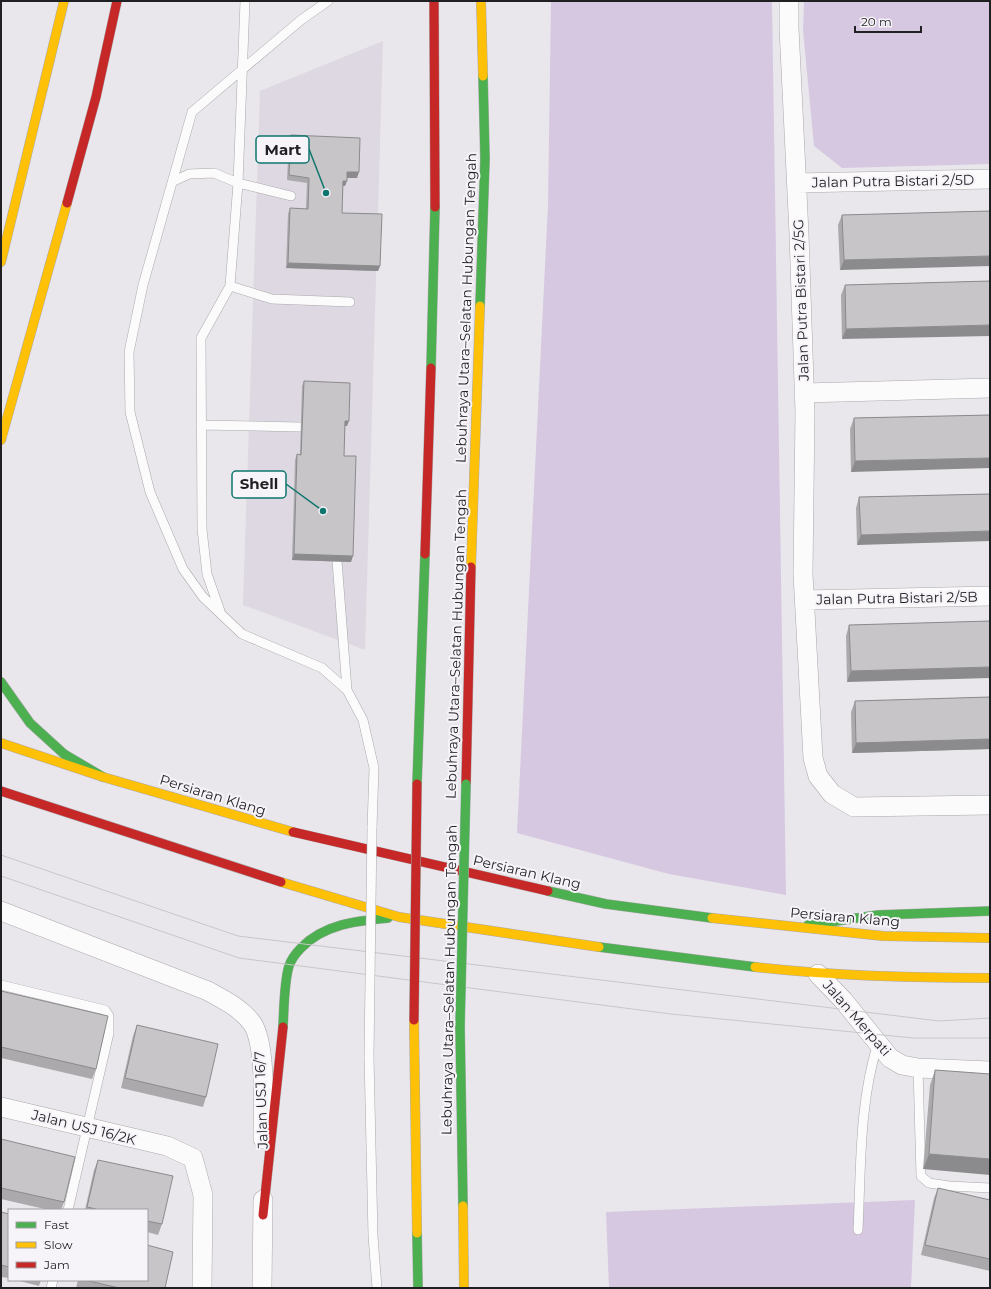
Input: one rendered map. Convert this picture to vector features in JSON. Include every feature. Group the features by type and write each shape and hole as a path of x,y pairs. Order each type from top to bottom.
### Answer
{"main road":[{"path":"1,262 64,1"},
{"path":"1,440 96,98 117,1"},
{"path":"418,1288 414,1020 417,784 435,257 434,1"},
{"name":"Lebuhraya Utara–Selatan Hubungan Tengah","path":"464,1288 460,1026 466,784 466,723 485,159 481,1"},
{"path":"1,682 30,723 64,754 103,777"},
{"name":"Persiaran Klang","path":"1,742 103,777 283,830 606,904 793,927 883,936 990,938"},
{"path":"1,791 275,880 399,917 623,951 818,974 905,978 990,978"},
{"path":"793,927 878,915 990,911"},
{"path":"263,1216 289,965 297,950 310,938 339,924 399,917"}],"street":[{"name":"Jalan Putra Bistari 2/5G","path":"789,1 804,393 803,574 813,758 818,776 832,794 854,807 990,805"},
{"name":"Jalan Putra Bistari 2/5D","path":"797,183 990,179"},
{"path":"804,393 990,388"},
{"name":"Jalan Putra Bistari 2/5B","path":"805,600 990,596"},
{"name":"Jalan USJ 16/7","path":"1,911 208,991 239,1009 253,1024 262,1054 262,1288"},
{"name":"Jalan Merpati","path":"818,974 843,1000 890,1058 902,1065 918,1068 990,1071"},
{"name":"Jalan USJ 16/2K","path":"1,1107 167,1146 193,1158 204,1195 202,1288"}],"lane":[{"path":"222,615 207,574 202,529 201,338 230,286 238,183 245,1"},
{"path":"328,1 301,20 192,112 174,181 143,285 129,352 130,412 150,492 183,569 203,597 242,634 322,668 346,690 363,720 374,768 369,1058 373,1236 377,1288"},
{"path":"174,181 189,174 214,173 238,183 291,196"},
{"path":"230,286 272,299 350,302"},
{"path":"201,425 300,427"},
{"path":"337,561 346,690"},
{"path":"1,985 105,1010 109,1016 109,1033 68,1209"},
{"path":"858,1230 864,1111 870,1068 878,1043"},
{"path":"918,1068 921,1176 929,1183 949,1186 990,1188"}],"shaded area":[{"path":"551,1 772,1 786,895 669,874 517,833 548,205"},
{"path":"804,1 990,1 990,164 842,168 814,146 803,30"},
{"path":"383,41 365,650 243,605 260,91"},
{"path":"915,1200 911,1288 609,1288 606,1212"}],"building":[{"path":"291,135 360,138 359,172 347,172 347,181 343,181 342,213 382,214 380,266 288,263 290,208 308,209 309,178 289,175"},
{"path":"990,211 990,256 844,260 842,215"},
{"path":"990,281 990,325 846,329 845,285"},
{"path":"304,381 350,383 349,421 345,421 344,456 356,456 353,556 294,554 297,454 301,455"},
{"path":"990,415 990,458 855,461 854,418"},
{"path":"990,494 990,531 861,535 859,497"},
{"path":"990,621 990,667 851,671 849,625"},
{"path":"990,697 990,739 856,743 855,701"},
{"path":"1,991 108,1016 96,1069 1,1047"},
{"path":"137,1025 218,1044 206,1097 125,1078"},
{"path":"935,1070 990,1074 990,1159 929,1154"},
{"path":"1,1139 75,1157 64,1202 1,1188"},
{"path":"98,1160 173,1176 162,1224 148,1221 148,1209 96,1209 87,1207"},
{"path":"938,1188 990,1200 990,1259 925,1245"},
{"path":"1,1212 8,1214 8,1267 1,1265"},
{"path":"148,1245 173,1252 165,1288 119,1288 89,1281 148,1281"}],"tram line":[{"path":"1,855 238,936 939,1021 990,1018"},
{"path":"1,876 239,958 671,1014 913,1038 990,1038"}],"traffic: fast":[{"path":"480,306 485,159 483,76"},
{"path":"431,368 435,207"},
{"path":"417,784 425,554"},
{"path":"1,682 30,723 64,754 103,777"},
{"path":"460,1026 466,784"},
{"path":"548,891 606,904 712,918"},
{"path":"808,925 878,915 990,911"},
{"path":"283,1027 284,996 287,972 291,961 301,948 320,934 341,925 352,922 388,918"},
{"path":"599,947 755,967"},
{"path":"460,1026 463,1206"},
{"path":"417,1233 418,1288"}],"traffic: slow":[{"path":"1,262 64,1"},
{"path":"481,1 483,76"},
{"path":"1,440 67,203"},
{"path":"471,567 480,306"},
{"path":"1,743 103,777 293,832"},
{"path":"281,882 399,917 599,947"},
{"path":"712,918 883,936 990,938"},
{"path":"755,967 814,973 872,976 990,978"},
{"path":"414,1020 417,1233"},
{"path":"463,1206 464,1288"}],"traffic: jam":[{"path":"67,203 96,97 117,1"},
{"path":"434,1 435,207"},
{"path":"425,554 431,368"},
{"path":"466,784 471,567"},
{"path":"414,1020 417,784"},
{"path":"1,791 281,882"},
{"path":"293,832 548,891"},
{"path":"263,1215 283,1027"}],"place":[{"name":"Mart","path":"326,193"},
{"name":"Shell","path":"323,511"}]}
